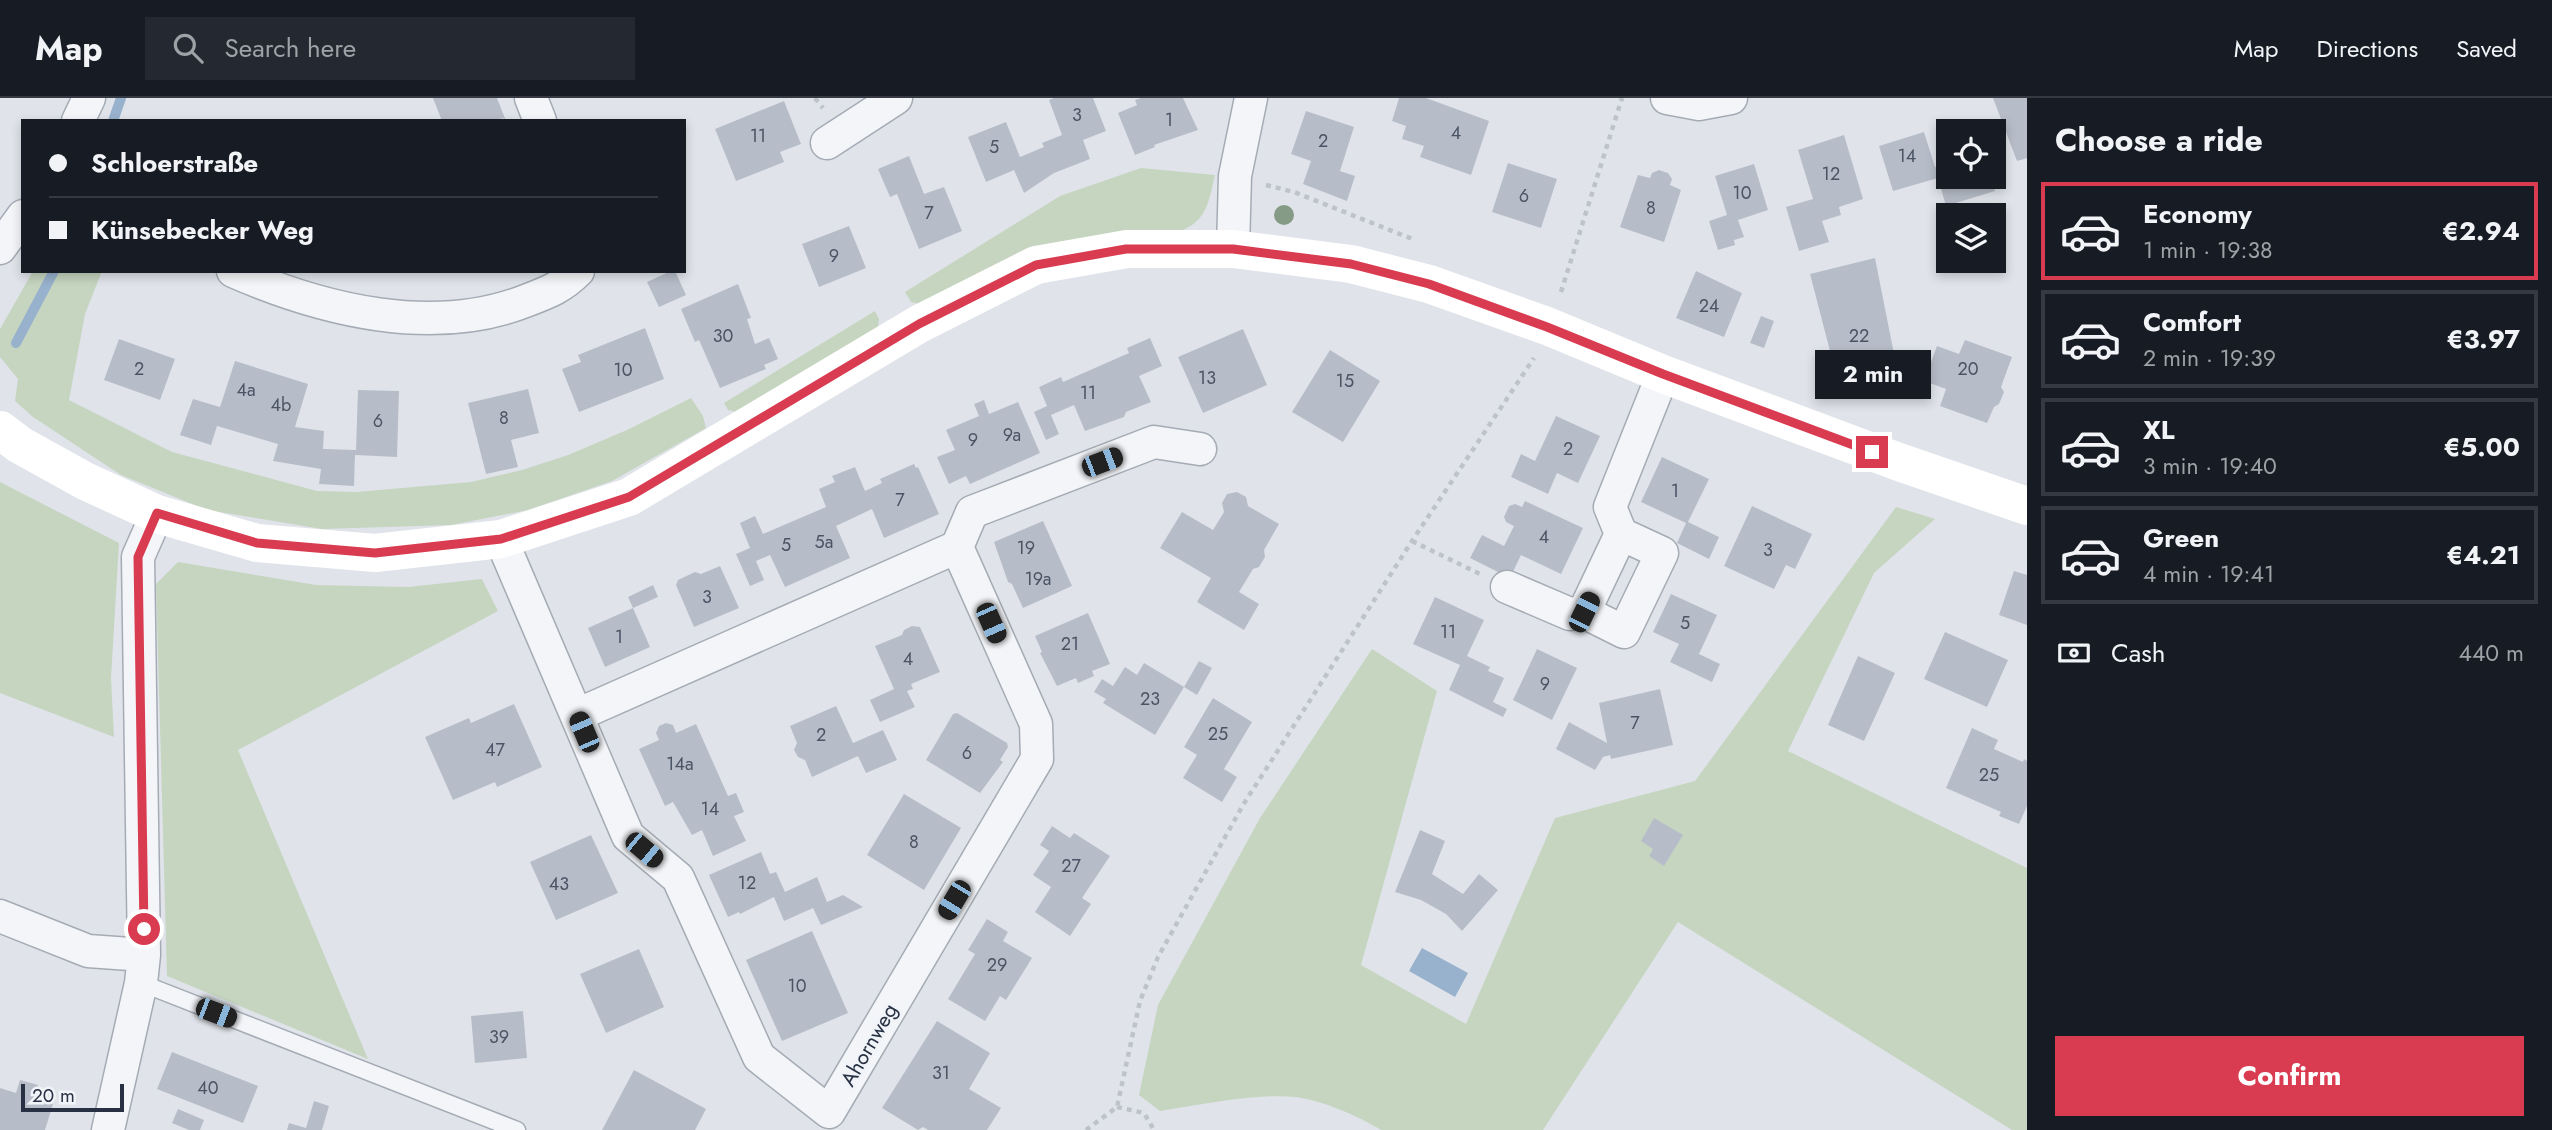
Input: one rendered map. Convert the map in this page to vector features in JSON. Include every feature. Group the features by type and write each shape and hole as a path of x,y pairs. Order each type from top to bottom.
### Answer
{"street":[{"path":"531,98 539,119"},
{"path":"827,143 896,98"},
{"path":"1233,249 1235,176 1251,98"},
{"path":"1667,98 1699,104 1731,98"},
{"path":"0,248 21,218"},
{"path":"0,430 20,445 85,481 157,513 257,543 375,553 501,539 629,497 919,324 1036,265 1126,249 1233,249 1351,264 1429,284 1899,462 2027,506"},
{"path":"238,273 270,287 331,305 432,319 503,310 563,286 576,273"},
{"path":"1507,587 1570,614 1584,612 1624,632 1662,553 1621,534 1609,507 1663,374"},
{"path":"577,715 957,547 972,512 1154,442 1200,449"},
{"path":"108,1130 143,969 138,557 157,513"},
{"path":"1584,612 1621,534"},
{"name":"Ahornweg","path":"501,539 628,836 678,878 758,1057 830,1112 1037,759 1036,724 957,547"},
{"path":"0,916 88,951 143,969"}],"lane":[{"path":"143,969 517,1130"}],"path":[{"path":"1086,1130 1117,1107 1140,1001 1158,957 1243,805 1412,541 1527,370 1557,305 1622,98"},
{"path":"1412,541 1507,587"},
{"path":"1117,1107 1144,1113 1154,1130"}],"green space":[{"path":"1141,168 1215,175 1203,214 1183,230 924,305 911,302 905,292 1060,196"},
{"path":"32,273 101,273 85,314 69,400 172,452 317,491 356,492 471,482 522,470 568,455 627,430 691,398 703,416 706,428 612,481 528,510 451,525 322,529 207,510 121,475 33,417 15,401 18,379 0,357 0,329"},
{"path":"875,311 879,319 878,327 737,412 728,410 724,403"},
{"path":"0,482 119,543 111,678 114,737 0,693"},
{"path":"1896,507 1935,519 1874,573 1788,751 2027,868 2027,1130 2012,1130 1678,922 1543,1130 1381,1130 1328,1105 1280,1096 1228,1100 1160,1111 1139,1095 1158,1005 1260,818 1372,649 1437,691 1361,965 1466,1024 1555,818 1695,781"},
{"path":"178,562 316,585 408,587 482,579 498,611 238,750 368,1059 167,976 156,584"}],"water":[{"path":"1422,948 1468,973 1455,997 1409,971"}],"building":[{"path":"433,98 497,98 505,119 503,118 441,119"},
{"path":"1093,98 1106,131 1083,140 1090,159 1054,173 1024,193 1014,170 986,182 968,137 1006,122 1020,157 1044,147 1042,143 1062,135 1049,100"},
{"path":"1183,98 1198,130 1154,145 1155,147 1135,155 1118,113 1137,105 1135,100"},
{"path":"1399,98 1426,98 1489,121 1471,175 1420,157 1424,146 1402,139 1406,126 1392,121"},
{"path":"1993,98 2027,98 2027,158 2017,161 2006,132 2006,119 2001,119"},
{"path":"784,101 801,144 780,152 784,162 736,181 715,129"},
{"path":"1306,111 1354,127 1340,171 1355,176 1347,201 1303,184 1311,161 1291,154"},
{"path":"1924,132 1936,167 1936,179 1893,191 1879,146"},
{"path":"1844,135 1863,199 1839,207 1841,215 1822,221 1829,242 1799,251 1786,207 1813,199 1798,150"},
{"path":"909,156 924,194 944,187 962,231 919,249 897,194 890,197 878,169"},
{"path":"1508,163 1557,179 1541,228 1492,212"},
{"path":"1754,164 1768,210 1738,220 1744,237 1734,240 1735,245 1718,250 1709,221 1727,215 1715,176"},
{"path":"1659,170 1668,173 1672,179 1670,185 1681,190 1664,242 1620,227 1638,175 1650,178 1652,173"},
{"path":"1941,189 1995,191 1956,203 1945,203"},
{"path":"849,226 866,268 819,287 802,244"},
{"path":"1875,258 1896,364 1837,378 1810,274"},
{"path":"1696,271 1742,293 1724,337 1676,318"},
{"path":"667,273 676,273 686,295 659,307 647,282"},
{"path":"738,284 751,318 747,319 755,344 769,338 778,359 764,365 766,369 720,388 699,340 695,342 681,309"},
{"path":"1761,316 1774,321 1764,348 1750,343"},
{"path":"645,328 664,379 579,412 562,369 581,362 578,355"},
{"path":"1243,329 1267,385 1203,413 1178,357"},
{"path":"1150,338 1162,366 1139,376 1151,402 1126,412 1124,417 1085,431 1074,405 1051,415 1059,434 1046,440 1034,412 1047,406 1039,387 1061,377 1063,382 1129,353 1127,348"},
{"path":"119,339 175,359 160,400 104,380"},
{"path":"1965,340 2012,357 2001,387 2004,392 1987,423 1940,406 1946,389 1924,381 1937,346 1959,354"},
{"path":"1330,350 1380,381 1343,442 1292,412"},
{"path":"235,361 308,384 295,427 324,431 323,449 356,450 358,390 399,391 397,457 355,455 354,486 319,484 321,469 273,461 278,444 217,426 211,445 180,435 193,399 220,407"},
{"path":"528,389 539,433 511,440 518,467 486,474 468,403"},
{"path":"984,400 989,414 1018,402 1040,453 970,484 966,476 949,484 937,457 955,450 946,430 979,416 974,404"},
{"path":"1556,416 1600,436 1578,483 1557,473 1548,494 1511,477 1521,454 1535,461"},
{"path":"1662,457 1709,479 1688,522 1719,537 1709,559 1677,543 1686,523 1641,502"},
{"path":"914,464 918,467 939,514 884,538 872,509 836,526 850,558 785,587 770,555 756,561 764,580 750,586 736,554 750,548 740,523 755,516 763,534 826,507 819,489 835,482 832,476 855,467 865,491 882,483 880,479"},
{"path":"1237,492 1246,497 1248,506 1279,524 1264,550 1265,557 1259,567 1253,569 1239,592 1259,604 1244,630 1197,602 1211,578 1160,548 1182,512 1213,530 1224,512 1222,503 1227,494"},
{"path":"1525,501 1583,528 1561,574 1521,555 1510,578 1470,558 1482,535 1504,546 1514,526 1506,522 1504,517 1509,506 1515,504 1522,507"},
{"path":"1752,506 1812,534 1795,569 1786,565 1774,589 1724,566"},
{"path":"1043,521 1072,586 1023,608 1012,584 1008,582 994,542"},
{"path":"720,566 739,608 694,627 676,585 678,580 695,572 701,574"},
{"path":"2014,571 2027,575 2027,625 1999,615"},
{"path":"653,585 658,597 633,608 628,597"},
{"path":"1671,594 1717,615 1699,654 1720,664 1712,682 1670,662 1679,644 1653,632"},
{"path":"1435,597 1484,620 1467,656 1490,667 1488,671 1504,678 1493,702 1507,709 1503,717 1449,690 1460,665 1413,644"},
{"path":"633,608 650,647 605,667 588,628"},
{"path":"1088,613 1110,664 1092,671 1094,676 1078,683 1076,678 1057,686 1040,653 1042,652 1035,636"},
{"path":"912,626 920,627 940,672 911,684 913,689 907,691 915,707 880,722 870,700 894,689 875,646 902,635 904,630"},
{"path":"1945,632 2008,660 1987,707 1924,679"},
{"path":"1537,649 1577,668 1552,720 1513,700"},
{"path":"1858,656 1895,673 1864,741 1828,725"},
{"path":"1199,661 1212,668 1197,695 1184,687"},
{"path":"1144,663 1184,687 1155,735 1103,703 1106,699 1094,692 1102,679 1113,686 1125,667 1137,675"},
{"path":"1660,689 1673,745 1611,759 1610,755 1603,757 1595,770 1556,749 1569,722 1607,743 1599,703"},
{"path":"1213,698 1252,722 1224,769 1237,777 1222,802 1183,778 1197,755 1184,747"},
{"path":"514,704 542,767 497,787 495,782 453,800 425,737 469,718 471,723"},
{"path":"836,706 853,743 883,730 897,760 866,773 858,756 812,777 805,760 798,757 794,750 797,743 790,726"},
{"path":"957,713 1007,743 1008,747 1000,760 1003,762 980,793 926,760 953,714"},
{"path":"666,723 673,725 676,733 696,724 728,796 736,793 744,812 734,816 746,841 713,856 702,830 692,835 673,802 665,806 639,749 659,740 656,733 659,726"},
{"path":"1972,728 1998,740 1994,749 2023,762 2024,759 2027,761 2027,806 2019,824 1999,816 2001,812 1946,788"},
{"path":"904,794 961,828 924,890 867,855"},
{"path":"1654,818 1683,835 1664,866 1649,856 1653,849 1641,841"},
{"path":"1052,826 1070,838 1074,833 1110,856 1082,898 1091,904 1070,936 1035,912 1051,887 1033,875 1049,851 1040,845"},
{"path":"1420,830 1445,841 1432,874 1463,894 1479,874 1498,890 1462,931 1446,914 1421,900 1395,892"},
{"path":"591,835 618,893 556,920 530,862"},
{"path":"761,852 770,874 776,872 785,892 817,877 827,902 843,895 863,907 821,925 813,908 784,921 774,897 728,917 709,875"},
{"path":"987,919 1008,932 1003,941 1032,958 1006,1000 1000,996 985,1021 948,999 975,954 968,950"},
{"path":"812,931 848,1013 782,1041 746,960"},
{"path":"639,949 664,1007 606,1033 580,974"},
{"path":"523,1011 527,1058 475,1063 471,1016"},
{"path":"937,1021 990,1053 969,1089 1001,1108 987,1130 928,1130 923,1127 918,1130 882,1108"},
{"path":"172,1052 258,1086 243,1123 157,1089"},
{"path":"634,1070 706,1109 695,1130 602,1130"},
{"path":"20,1080 38,1085 34,1098 53,1104 45,1130 0,1130 0,1088 16,1093"},
{"path":"314,1101 329,1106 322,1130 287,1130 289,1123 306,1128"},
{"path":"178,1109 204,1120 200,1130 189,1130 172,1123"}],"waterway":[{"path":"114,119 121,98"},
{"path":"16,343 53,273"}],"route":[{"path":"144,929 138,557 157,513 257,543 375,553 501,539 629,497 919,324 1036,265 1126,249 1233,249 1351,264 1429,284 1500,309 1663,374 1872,452"}]}
